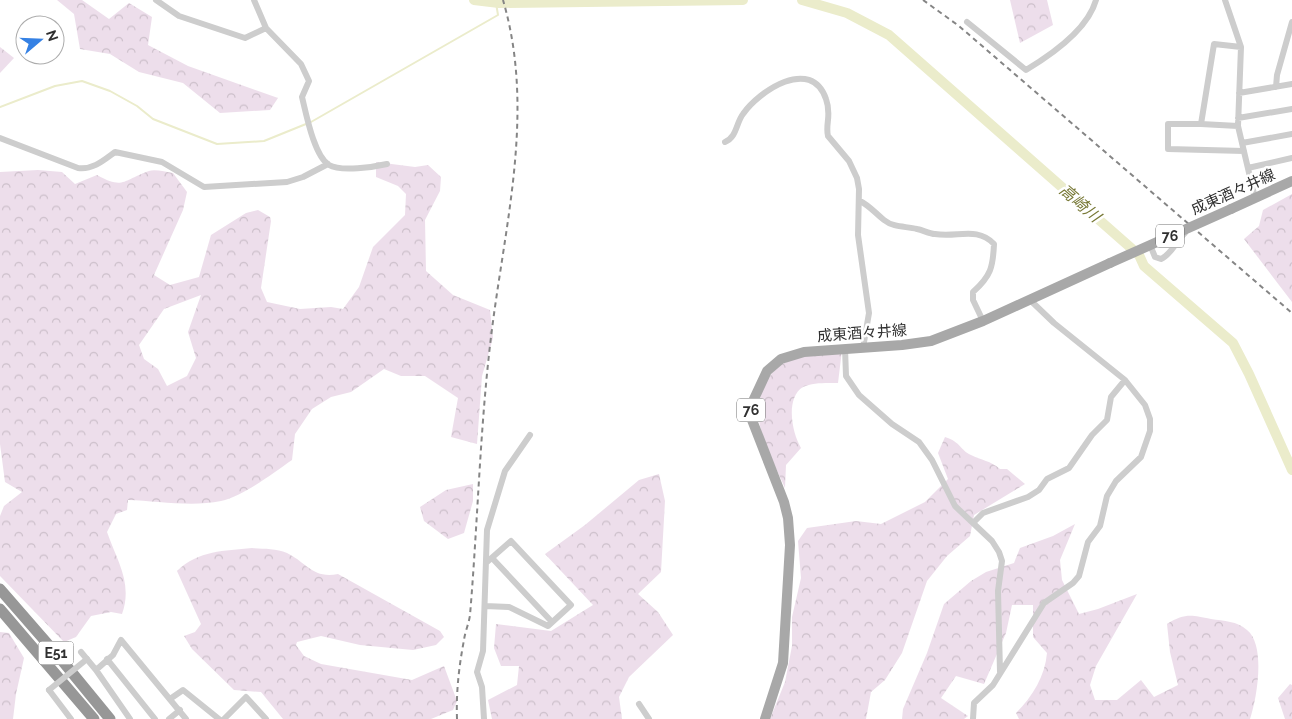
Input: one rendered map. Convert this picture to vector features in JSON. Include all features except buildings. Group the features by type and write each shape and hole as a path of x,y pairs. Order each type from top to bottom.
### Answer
{"highway":[{"name":"E51","path":"0,589 110,719"},
{"name":"E51","path":"0,609 94,719"}],"main road":[{"name":"成東酒々井線","path":"765,719 783,663 790,532 784,502 755,432 752,420 753,401 767,371 780,359 804,352 931,341 983,321 1029,298 1254,200 1292,181"}],"street":[{"path":"156,0 180,16 246,38 266,28"},
{"path":"254,0 266,28 301,64 309,81 302,97 318,150 328,164 340,168 387,164"},
{"path":"967,22 1026,70 1077,30 1088,18 1096,0"},
{"path":"1226,1 1241,47 1242,69 1238,93 1238,122 1254,200"},
{"path":"1276,87 1277,75 1292,22"},
{"path":"1201,124 1214,44 1241,47"},
{"path":"726,142 733,136 743,113 767,90 791,79 805,78 812,81 826,97 830,114 828,136 843,152 854,170 860,201 858,235 869,313 863,348"},
{"path":"1238,93 1292,84"},
{"path":"1244,151 1168,149 1168,124 1238,122 1292,109"},
{"path":"1242,143 1292,134"},
{"path":"0,138 78,168 86,169 95,166 115,152 162,162 204,186 287,182 328,164"},
{"path":"1248,168 1292,158"},
{"path":"860,201 874,208 884,220 895,225 947,236 967,233 987,237 994,244 993,266 987,278 973,292 973,300 983,321"},
{"path":"1150,245 1155,257 1161,259 1166,257 1174,243 1188,231"},
{"path":"973,719 974,703 993,685 1044,603 1073,584 1080,576 1088,542 1100,526 1107,496 1112,485 1134,466 1148,441 1150,419 1145,405 1125,380 1054,323 1029,298"},
{"path":"845,348 844,367 846,376 859,395 892,424 919,442 932,460 955,506 992,541 999,552 1002,561 998,590 1000,673"},
{"path":"973,523 984,513 1028,497 1039,490 1047,479 1069,468 1092,435 1107,420 1111,396 1125,380"},
{"path":"484,719 482,687 478,672 483,651 490,560 487,530 505,471 530,435"},
{"path":"485,606 509,607 548,626 571,605 512,542 490,560"},
{"path":"490,560 552,622"},
{"path":"96,670 121,640 186,719"},
{"path":"81,652 130,719"},
{"path":"71,719 49,690 87,659"},
{"path":"107,659 155,719"},
{"path":"170,699 183,690 219,719"},
{"path":"224,719 246,697 264,718"},
{"path":"639,704 649,719"},
{"path":"169,719 180,710"}],"green space":[{"path":"57,0 82,0 109,19 129,3 152,17 148,45 188,66 278,98 270,110 220,113 183,83 139,72 110,54 80,49 74,14"},
{"path":"1010,0 1047,0 1053,25 1020,43"},
{"path":"0,47 14,58 0,73"},
{"path":"376,162 415,167 428,165 441,177 440,191 425,220 426,271 453,295 490,310 493,338 482,376 477,444 451,437 458,398 425,376 401,376 384,369 351,392 331,397 312,409 295,434 292,460 258,484 239,494 221,501 198,504 128,500 127,510 116,514 107,532 125,582 125,603 122,614 111,612 91,616 76,637 64,642 0,576 0,516 4,506 22,492 5,482 0,444 0,172 38,170 62,172 75,184 97,175 118,183 151,170 173,173 187,192 183,210 154,275 170,285 199,277 211,235 246,213 258,210 270,217 271,221 261,288 267,302 300,309 331,307 343,309 359,287 373,247 405,215 406,194 398,186 376,177","holes":["201,295 188,332 196,358 187,376 167,386 158,369 144,359 139,345 164,309"]},
{"path":"1292,194 1292,302 1244,239 1259,226 1263,210"},
{"path":"842,350 838,383 807,385 797,392 794,399 792,407 793,425 801,448 786,465 785,488 762,435 758,408 761,394 770,376 778,367 789,360 804,354"},
{"path":"945,437 954,441 971,455 990,462 1000,469 1007,469 1025,484 974,515 970,536 947,556 927,581 902,653 885,680 871,692 866,719 770,719 785,682 792,646 792,617 801,578 798,541 807,528 856,521 881,524 925,502 948,479 938,453"},
{"path":"659,474 665,501 661,572 638,594 658,612 673,635 629,677 619,697 622,719 492,719 488,700 517,685 519,666 501,666 494,648 496,624 551,631 593,605 545,554 585,525 639,480"},
{"path":"473,484 473,501 464,533 448,539 424,521 420,507 446,490"},
{"path":"1075,524 1060,560 1062,580 1079,614 1137,594 1096,666 1090,685 1095,700 1117,700 1141,680 1154,697 1178,685 1170,652 1167,624 1179,618 1188,616 1198,617 1235,623 1247,630 1253,637 1258,659 1258,672 1250,719 1019,719 1016,713 1028,700 1041,678 1047,653 1033,637 1033,605 1012,605 1006,633 984,684 956,676 941,698 968,716 964,719 902,719 903,709 927,653 944,604 971,581 986,572 1014,563 1020,548 1053,536"},
{"path":"252,548 283,551 316,572 329,575 338,574 440,631 444,637 436,645 413,650 360,645 321,636 297,642 296,645 304,656 321,664 412,680 444,666 457,701 453,710 431,719 283,719 261,692 234,690 192,649 184,636 195,632 201,624 177,571 185,564 203,555"},
{"path":"0,632 9,633 24,658 13,719 0,719"},
{"path":"1290,684 1292,685 1292,719 1285,719 1278,698"}],"waterway":[{"name":"高崎川","path":"474,0 499,3 743,0"},
{"name":"高崎川","path":"802,0 847,13 889,35 1139,255 1144,266 1233,343 1292,470"},
{"path":"311,122 498,15 496,3"},
{"path":"0,107 55,86 82,81 110,91 137,106 153,119 217,144 264,141 306,124"}],"railway":[{"path":"457,719 459,669 470,615 488,364 515,164 517,82 512,41 503,0"},
{"path":"923,0 959,26 1292,313"}]}
